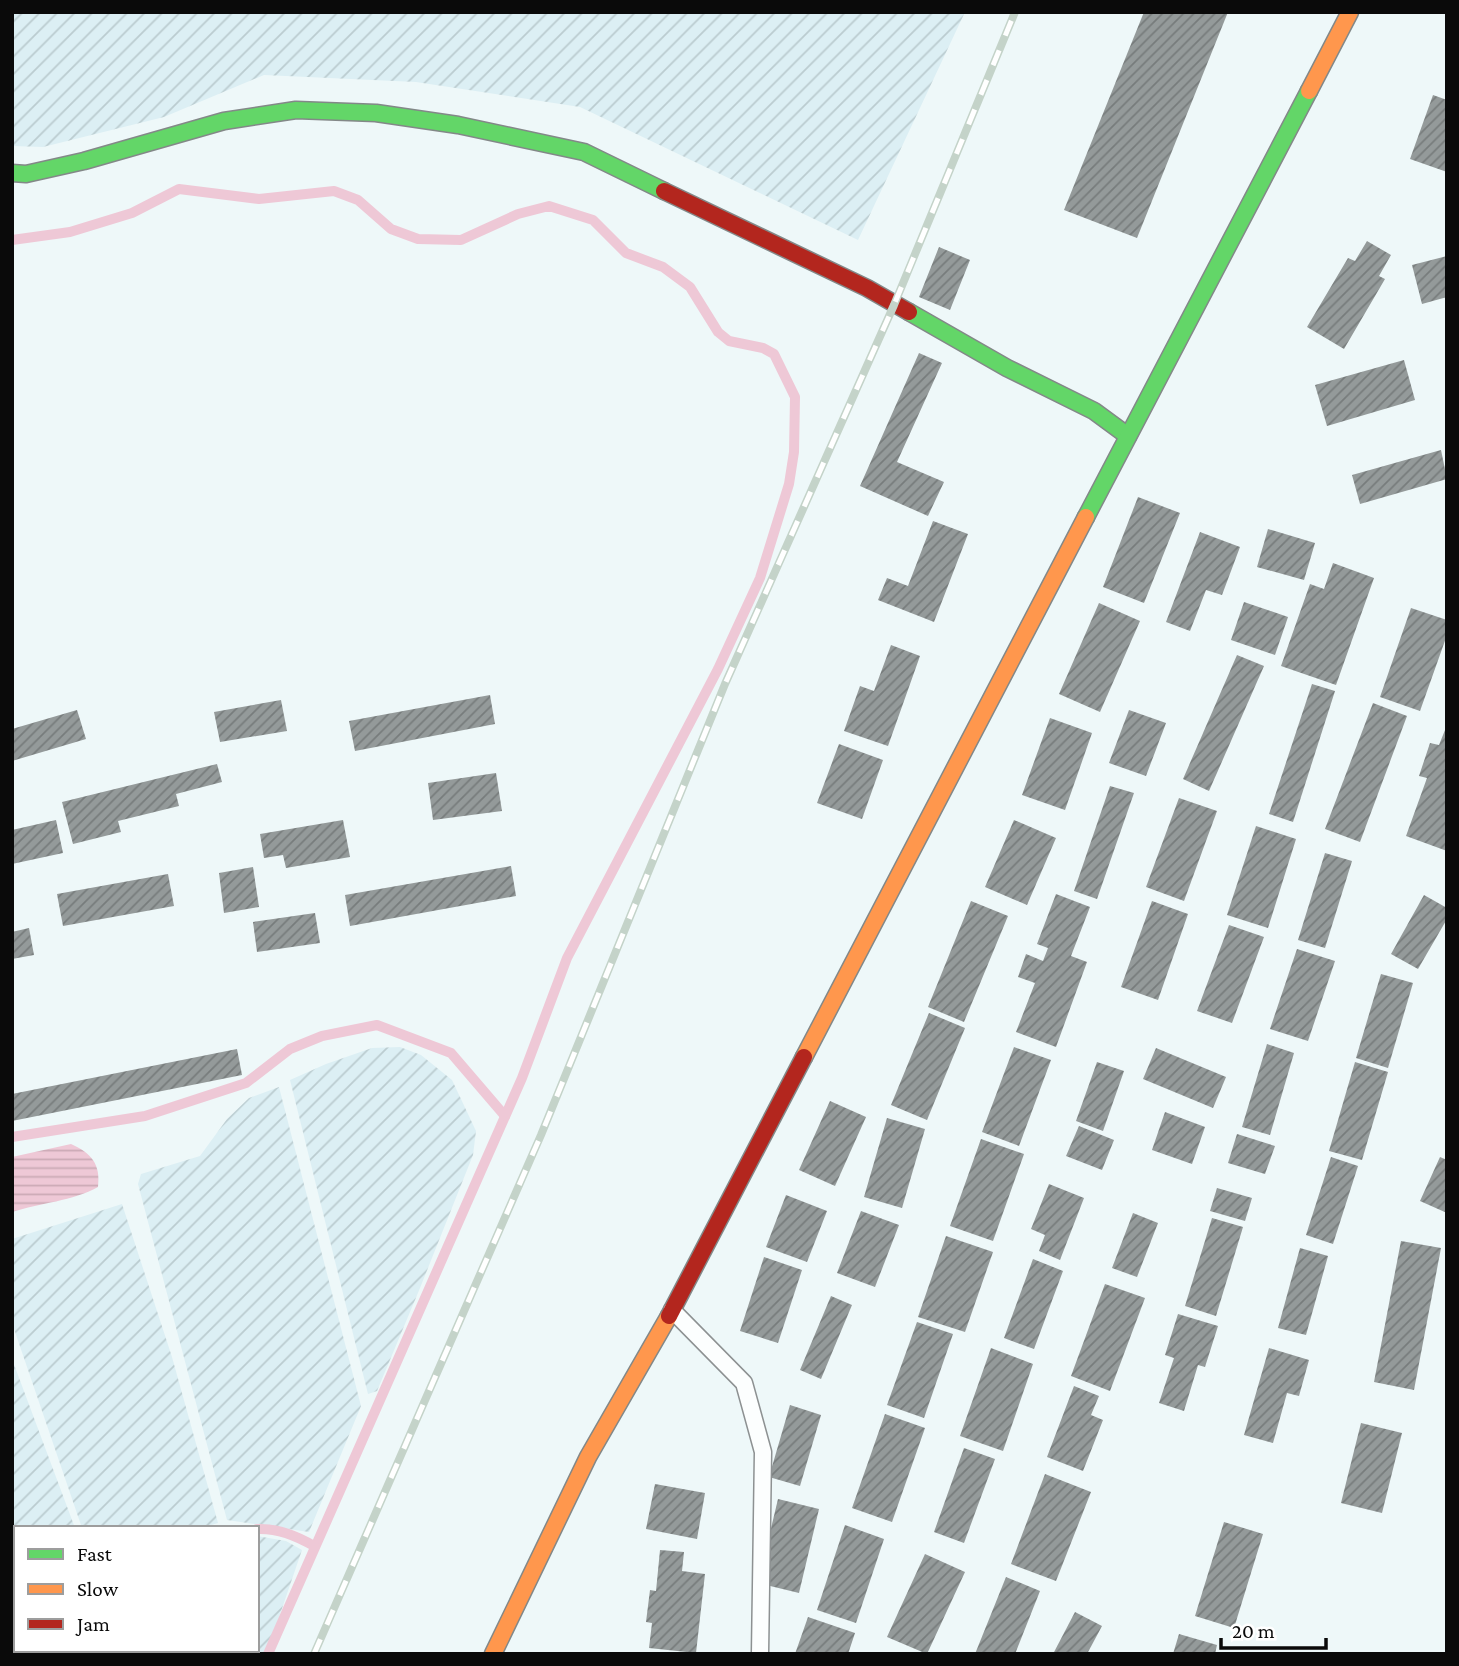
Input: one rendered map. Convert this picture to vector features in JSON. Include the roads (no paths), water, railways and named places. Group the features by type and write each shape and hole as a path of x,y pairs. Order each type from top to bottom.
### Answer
{"main road":[{"path":"493,1654 588,1457 672,1310 1350,12"},
{"path":"12,173 26,174 85,161 224,121 296,110 376,113 458,125 584,152 867,288 1007,368 1094,411 1128,436"}],"lane":[{"path":"672,1310 744,1383 763,1452 760,1654"}],"waterway":[{"path":"12,240 70,232 132,213 179,189 259,199 334,191 358,200 391,229 418,239 461,240 518,214 549,206 593,220 626,253 663,267 690,287 718,332 729,341 763,348 774,354 795,397 794,452 789,484 760,578 718,669 567,958 522,1078 268,1654"},
{"path":"12,1137 145,1116 246,1083 290,1049 322,1036 377,1025 451,1053 505,1116"},
{"path":"259,1529 287,1533 314,1546"}],"railway":[{"path":"314,1654 541,1135 725,684 894,305 1015,12"}]}
